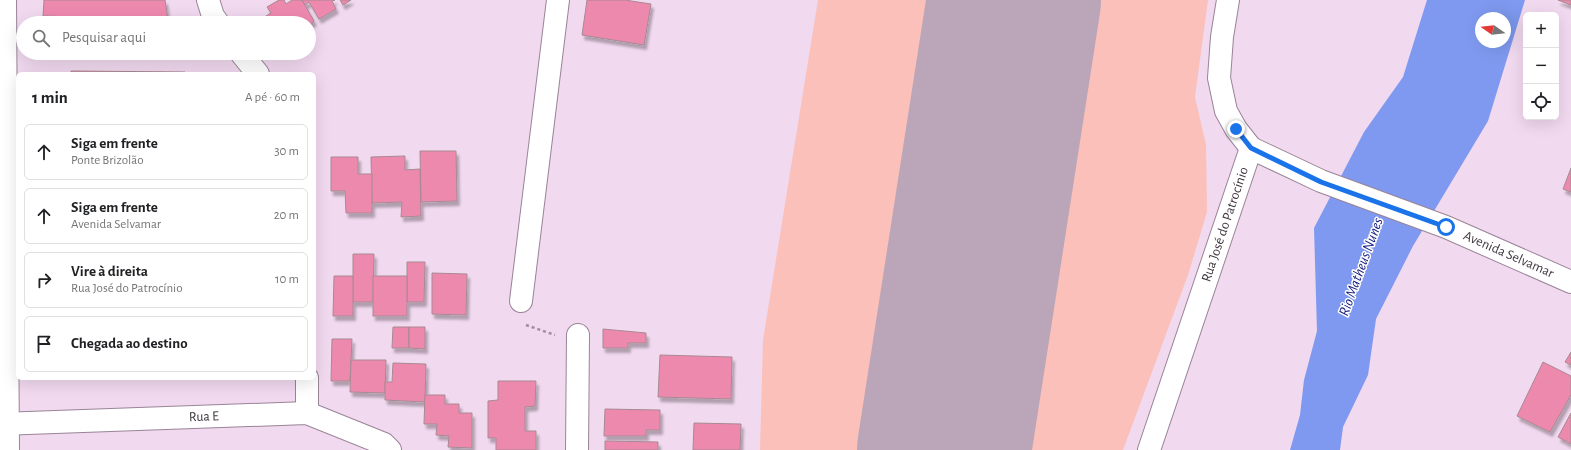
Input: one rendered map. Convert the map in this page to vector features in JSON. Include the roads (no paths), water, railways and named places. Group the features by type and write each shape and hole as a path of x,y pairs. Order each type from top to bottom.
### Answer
{"street":[{"path":"5,0 4,424 8,450"},
{"path":"208,0 212,16"},
{"path":"521,301 558,0"},
{"name":"Rua José do Patrocínio","path":"1149,450 1251,148 1236,129 1226,111 1220,78 1222,37 1228,0"},
{"path":"247,60 256,72"},
{"name":"Avenida Selvamar","path":"1251,148 1321,182 1446,227 1571,282"},
{"path":"576,450 578,335"},
{"path":"307,380 307,413"},
{"name":"Rua E","path":"4,424 307,413 384,444 390,450"}],"water":[{"name":"Rio Matheus Nunes","path":"1427,0 1525,0 1511,46 1511,12 1475,12 1475,48 1510,48 1488,121 1413,246 1376,319 1368,375 1343,427 1340,450 1290,450 1300,415 1304,380 1317,331 1314,228 1364,132 1403,77"}]}
